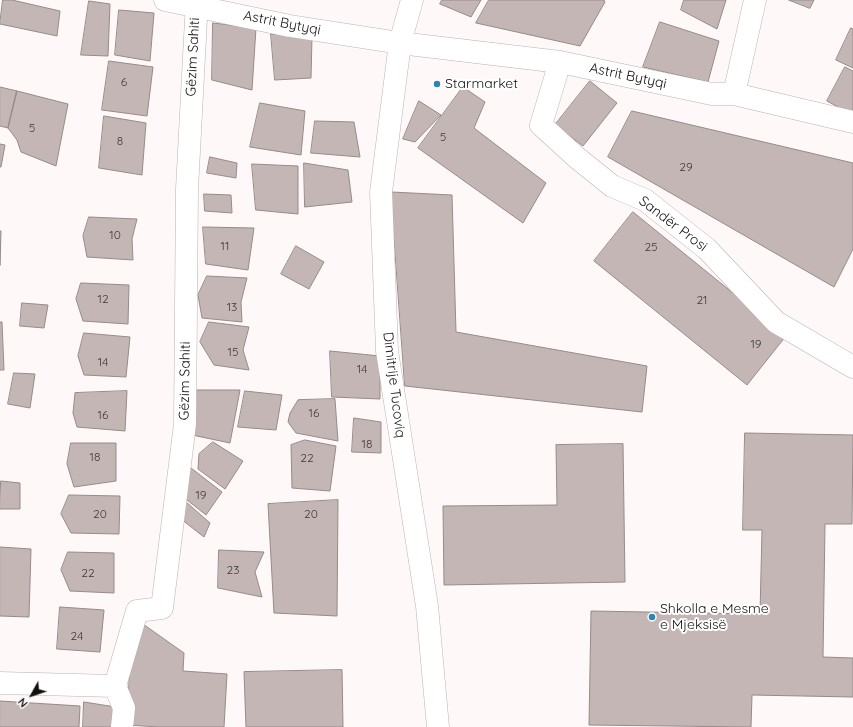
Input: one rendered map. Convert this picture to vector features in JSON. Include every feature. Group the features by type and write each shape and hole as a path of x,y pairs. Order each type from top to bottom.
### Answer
{"street":[{"name":"Astrit Bytyqi","path":"166,0 196,3 290,26 400,43 560,62 712,94 734,94 853,122"},
{"path":"400,43 412,0"},
{"path":"734,94 755,0"},
{"name":"Gëzim Sahiti","path":"115,686 137,611 162,608 185,424 187,189 196,3"},
{"name":"Dimitrije Tucoviq","path":"400,43 381,192 387,351 427,606 438,727"},
{"name":"Sandër Prosi","path":"560,62 541,124 576,157 612,186 645,200 707,249 776,322 853,367"},
{"path":"0,683 115,686 124,708 122,727"}],"building":[{"path":"3,0 12,0 60,11 57,36 0,24"},
{"path":"442,0 481,0 471,17 440,4"},
{"path":"489,0 604,0 605,2 580,46 476,23"},
{"path":"684,0 726,0 717,29 681,10"},
{"path":"789,0 814,0 810,8"},
{"path":"89,1 110,4 108,56 81,55"},
{"path":"119,10 154,13 150,61 115,55"},
{"path":"660,22 719,41 708,82 643,67"},
{"path":"213,23 256,28 252,90 212,80"},
{"path":"851,28 853,29 853,68 836,60"},
{"path":"271,34 312,37 311,78 275,80"},
{"path":"109,61 153,67 147,116 102,110"},
{"path":"845,67 853,71 853,115 827,101"},
{"path":"590,81 617,103 583,146 555,125"},
{"path":"0,87 17,91 8,128 0,126"},
{"path":"463,87 485,102 474,128 546,183 523,223 418,148"},
{"path":"17,91 68,104 56,166 21,152 17,140 8,128"},
{"path":"419,101 441,115 415,142 403,139"},
{"path":"260,103 305,111 301,155 250,147"},
{"path":"632,111 853,163 853,249 834,287 608,157"},
{"path":"104,116 146,123 142,175 99,168"},
{"path":"315,121 354,122 360,157 311,153"},
{"path":"0,144 5,145 1,167 0,167"},
{"path":"210,157 237,163 236,178 207,173"},
{"path":"304,163 348,170 352,202 305,207"},
{"path":"252,164 298,166 298,214 256,210"},
{"path":"391,192 452,195 456,332 647,366 642,412 405,386"},
{"path":"204,194 231,195 232,213 205,211"},
{"path":"633,212 786,336 747,385 594,261"},
{"path":"89,217 137,219 132,239 133,260 87,257 83,236"},
{"path":"203,227 254,228 248,270 206,264"},
{"path":"0,231 1,231 0,265"},
{"path":"296,246 324,262 309,289 281,274"},
{"path":"207,276 247,278 241,302 242,322 202,318 198,295"},
{"path":"81,283 129,285 128,324 83,321 76,299"},
{"path":"22,303 48,305 44,328 20,326"},
{"path":"0,322 2,322 4,370 0,370"},
{"path":"209,322 249,327 243,350 249,370 214,365 200,342"},
{"path":"84,333 130,337 126,377 84,375 78,356"},
{"path":"330,351 380,356 380,399 332,397"},
{"path":"14,373 35,374 30,408 8,404"},
{"path":"197,390 240,390 230,443 192,435"},
{"path":"127,391 125,431 77,427 73,413 75,393"},
{"path":"245,391 282,395 276,430 238,427"},
{"path":"335,399 338,441 296,433 288,422 290,413 298,400"},
{"path":"354,418 381,422 381,453 352,452"},
{"path":"745,433 853,435 852,524 825,524 823,657 853,658 853,697 752,695 751,727 589,725 591,611 760,614 762,530 743,530"},
{"path":"305,440 336,446 330,491 292,488 291,445"},
{"path":"213,442 243,461 225,489 198,469 199,454"},
{"path":"71,443 116,443 116,481 74,487 67,464"},
{"path":"623,444 625,582 444,585 443,506 557,505 556,445"},
{"path":"191,468 222,492 206,515 182,496 181,483"},
{"path":"1,481 20,483 20,509 0,509"},
{"path":"69,495 120,496 119,534 71,533 61,514"},
{"path":"338,500 337,616 274,613 268,504"},
{"path":"185,501 210,523 204,537 181,519"},
{"path":"0,547 31,549 29,617 0,616"},
{"path":"219,550 264,552 255,572 262,597 218,588"},
{"path":"68,552 114,553 114,593 70,591 61,570"},
{"path":"60,607 104,610 100,652 57,649"},
{"path":"133,617 184,653 183,671 227,674 224,727 159,727 127,725"},
{"path":"342,670 343,727 246,727 244,672"},
{"path":"0,701 80,706 79,727 0,727"},
{"path":"84,702 122,708 120,727 83,727"}],"place":[{"name":"Starmarket","path":"437,84"},
{"name":"Shkolla e Mesme e Mjeksisë","path":"652,617"}]}
